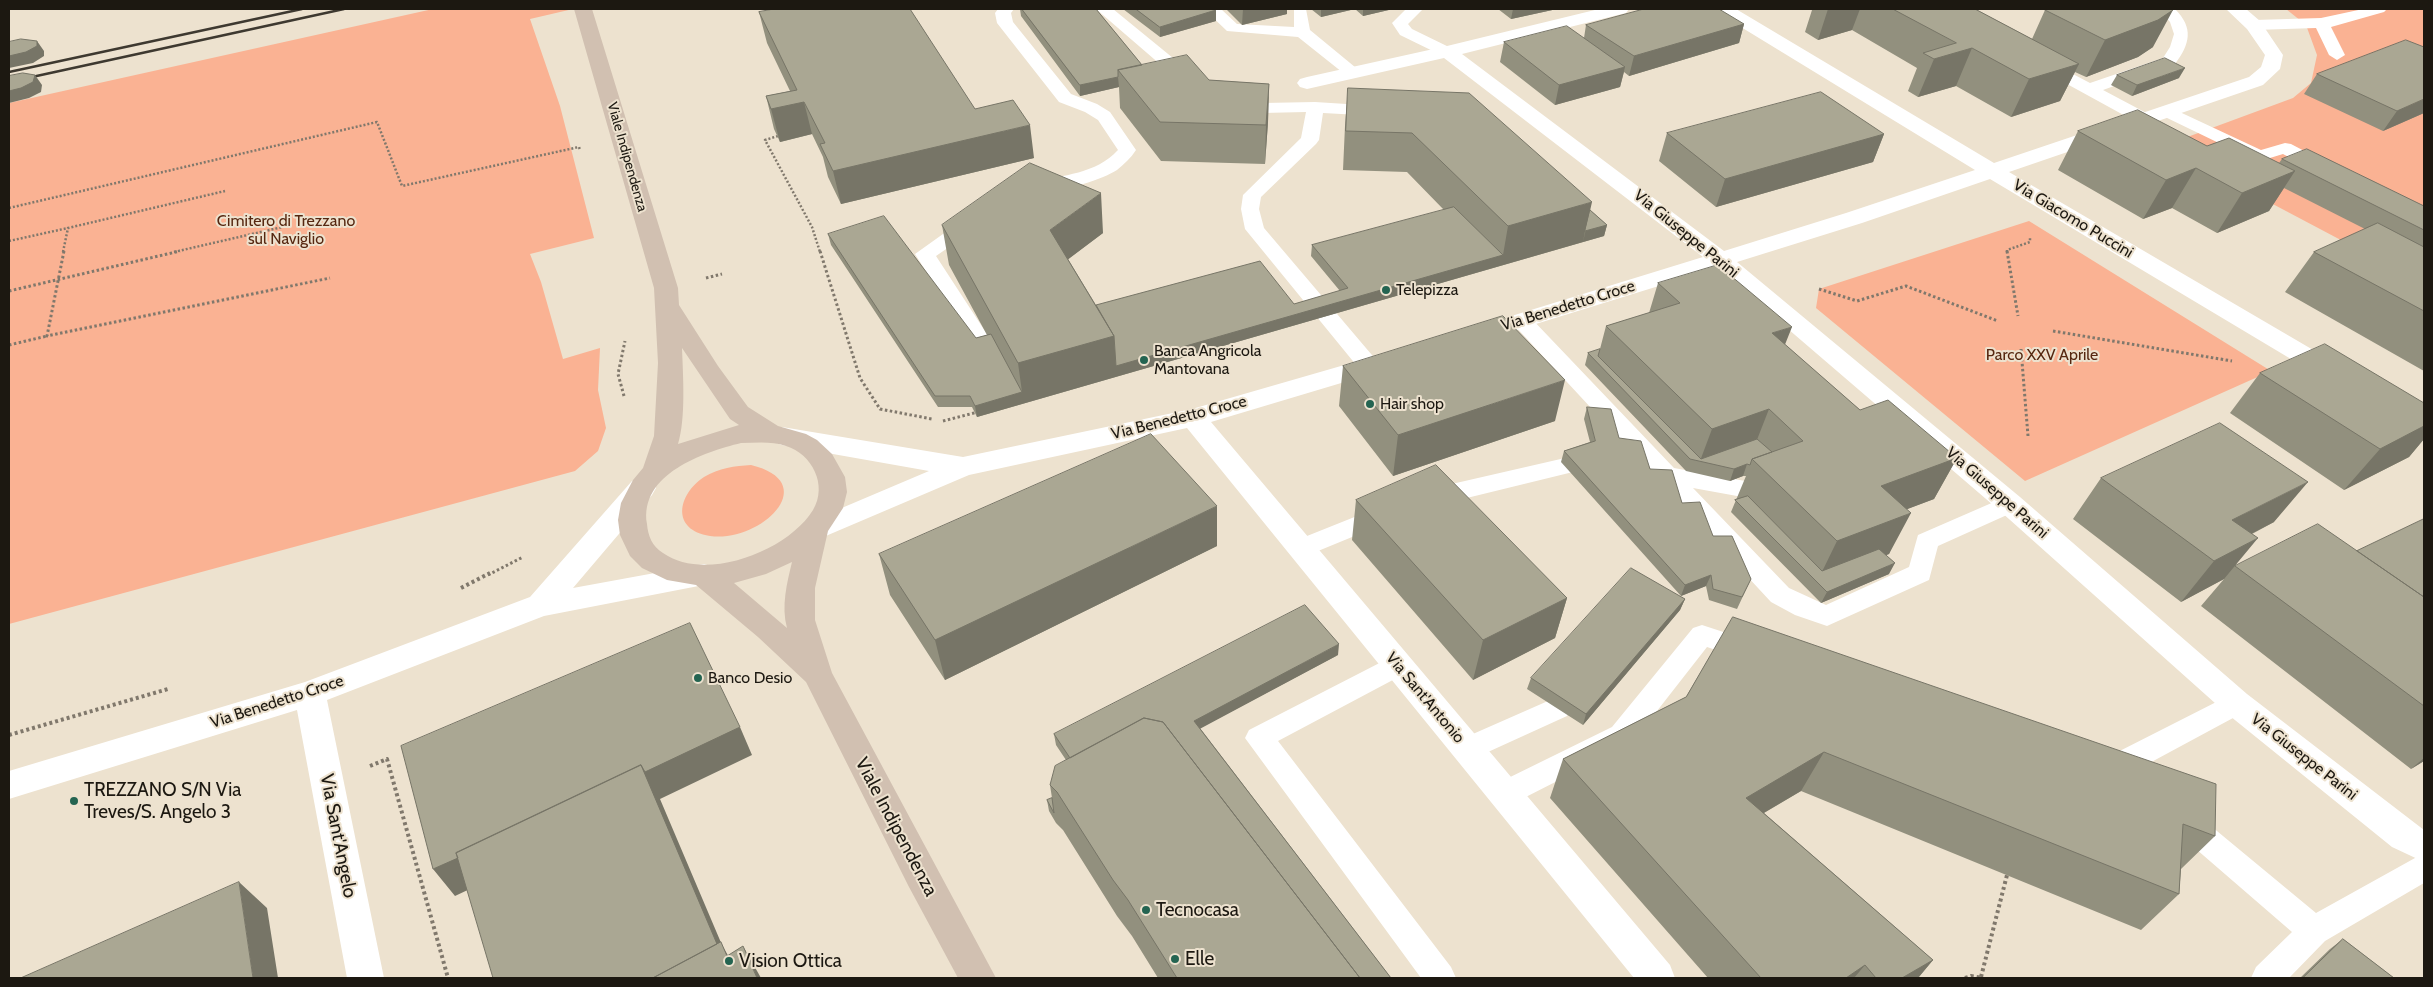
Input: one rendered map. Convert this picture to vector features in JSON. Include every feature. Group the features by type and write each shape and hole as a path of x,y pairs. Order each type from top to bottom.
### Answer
{"main road":[{"name":"Viale Indipendenza","path":"582,9 666,288 670,363 667,436 649,480"},
{"name":"Viale Indipendenza","path":"668,305 709,372 739,413 771,434"},
{"path":"741,434 771,434 797,440 816,452 829,468 834,488 828,510 814,531 792,549 766,563 735,572 704,575 680,572 666,568 644,553 634,539 630,523 633,505 649,480 680,454 710,440 741,434"},
{"name":"Viale Indipendenza","path":"814,531 800,588 800,620 817,674 921,876 978,978"},
{"name":"Viale Indipendenza","path":"704,575 768,629 817,674"}],"street":[{"path":"1307,84 1447,52 1620,9"},
{"name":"Via Giacomo Puccini","path":"1724,9 2054,208 2355,386"},
{"name":"Via Benedetto Croce","path":"1451,342 1994,172 2256,82 2270,69 2274,55 2266,40 2254,25 2234,9"},
{"name":"Via Giuseppe Parini","path":"1447,52 1720,259 2010,504 2236,703 2404,836 2424,847"},
{"name":"Via Benedetto Croce","path":"814,531 963,467 1193,418 1397,358"},
{"name":"Via Sant'Antonio","path":"1193,418 1657,978"},
{"name":"Via Benedetto Croce","path":"771,434 963,467"},
{"name":"Via Benedetto Croce","path":"541,605 649,480"},
{"name":"Via Benedetto Croce","path":"9,785 310,693 541,605 704,575"},
{"name":"Via Sant'Angelo","path":"310,693 366,978"}],"lane":[{"path":"1006,9 1002,14 1005,23 1065,98 1091,108 1104,116 1127,150 1119,162 1078,179 1022,190"},
{"path":"1104,9 1187,79 1211,90 1262,108 1315,107 1398,112"},
{"path":"1212,9 1233,28 1302,32 1353,72"},
{"path":"1415,9 1400,23 1406,32 1447,52"},
{"path":"2089,89 2169,61 2178,51 2182,32 2179,21 2167,9"},
{"path":"2254,25 2338,21 2379,9"},
{"path":"1300,10 1302,32"},
{"path":"2321,23 2337,55"},
{"path":"2028,56 2146,120"},
{"path":"1315,107 1310,140 1252,196 1250,209 1255,229 1369,366"},
{"path":"2169,112 2260,156 2285,148 2337,175"},
{"path":"982,344 925,254 984,214"},
{"path":"1522,321 1780,596 1804,608 1827,616 1920,573 1927,541 2010,504"},
{"path":"1301,549 1405,505 1565,466"},
{"path":"1668,475 1759,491"},
{"path":"1504,794 1622,735 1702,635 1777,658"},
{"path":"1398,665 1259,738 1440,978"},
{"path":"2104,773 2236,703"},
{"path":"1467,749 1557,708"},
{"path":"2167,807 2314,932"},
{"path":"2267,978 2314,932 2424,867"}],"path":[{"path":"9,208 377,122 402,186 579,147 582,156"},
{"path":"778,136 765,140 812,227 860,378 880,409 946,421 984,410"},
{"path":"9,242 225,191"},
{"path":"2018,316 2007,250 2030,242 2028,221 2054,208"},
{"path":"9,290 290,225"},
{"path":"47,336 68,228"},
{"path":"9,345 330,278"},
{"path":"1819,289 1858,301 1906,286 1998,321"},
{"path":"2053,331 2232,361"},
{"path":"625,402 618,374 626,332"},
{"path":"2021,349 2028,436"},
{"path":"459,589 526,555"},
{"path":"9,735 139,696"},
{"path":"328,784 387,759 448,978"},
{"path":"1965,978 1971,976 1982,978 2007,875"}],"green space":[{"name":"Cimitero di Trezzano sul Naviglio","path":"433,9 573,9 530,19 560,106 594,238 530,254 541,282 563,359 600,348 598,390 606,428 598,451 575,471 9,624 9,103"},
{"path":"2286,9 2424,9 2424,284 2163,146 2293,98 2311,83 2317,55 2306,25"},
{"name":"Parco XXV Aprile","path":"2029,221 2271,371 2025,481 1816,308 1819,289"},
{"path":"751,465 772,474 782,485 783,497 777,510 764,521 748,530 729,536 710,536 689,527 682,511 688,493 695,484 715,471"}],"building":[{"path":"774,9 910,9 975,109 1013,100 1030,125 833,171 820,144 825,143 804,102 771,109 766,96 797,90 759,12"},
{"path":"1022,9 1096,9 1142,65 1118,70 1118,77 1080,85"},
{"path":"1136,9 1213,9 1216,10 1160,27"},
{"path":"1644,9 1719,9 1744,24 1634,56 1586,25"},
{"path":"1893,9 1975,9 2079,64 2029,79 1972,48 1934,59 1923,53 1956,43"},
{"path":"2045,10 2173,10 2158,20 2105,40"},
{"path":"1567,26 1625,67 1559,85 1504,42"},
{"path":"21,39 37,41 37,46 26,52 9,56 9,42"},
{"path":"2406,40 2424,47 2424,99 2397,111 2317,74"},
{"path":"1187,55 1209,80 1269,84 1266,125 1160,122 1118,70"},
{"path":"2165,58 2185,68 2137,85 2117,75"},
{"path":"23,73 35,75 33,82 9,91 9,76"},
{"path":"1348,88 1469,93 1592,202 1508,226 1412,133 1346,131"},
{"path":"1821,92 1884,134 1725,179 1667,133"},
{"path":"2138,110 2207,146 2229,138 2295,171 2242,193 2196,168 2166,180 2078,131"},
{"path":"2307,149 2424,206 2424,230 2282,159"},
{"path":"1030,163 1101,193 1050,230 1114,336 1018,363 942,225"},
{"path":"1454,207 1503,255 1116,366 1114,336 1096,305 1260,261 1294,304 1348,288 1312,245"},
{"path":"1590,210 1607,225 1585,231"},
{"path":"884,216 976,338 991,334 1022,392 975,406 970,396 935,396 828,234"},
{"path":"2378,223 2424,247 2424,311 2314,252"},
{"path":"1718,265 1792,327 1772,333 1860,410 1888,400 1957,458 1881,486 1911,513 1837,541 1752,459 1803,441 1769,409 1712,429 1606,326 1680,303 1658,283"},
{"path":"1503,316 1565,380 1398,435 1343,366"},
{"path":"2325,344 2424,403 2424,426 2380,449 2260,373"},
{"path":"1600,349 1598,356 1701,459 1757,439 1772,452 1752,459 1750,465 1747,464 1734,469 1690,459 1588,353"},
{"path":"1587,407 1611,409 1619,438 1641,441 1650,469 1672,470 1682,503 1700,502 1713,536 1732,536 1751,579 1742,597 1713,589 1711,575 1685,585 1564,451 1595,441"},
{"path":"2220,423 2308,482 2232,520 2258,538 2214,561 2101,478"},
{"path":"1151,434 1217,506 935,640 879,554"},
{"path":"1436,465 1567,598 1483,640 1356,500"},
{"path":"1748,496 1822,571 1879,549 1895,563 1827,592 1735,500"},
{"path":"2424,519 2424,597 2357,551"},
{"path":"2318,524 2424,597 2424,706 2235,566"},
{"path":"1631,568 1685,599 1586,714 1531,678"},
{"path":"1305,605 1339,644 1194,721 1391,978 1360,978 1163,722 1144,718 1070,758 1054,734"},
{"path":"1733,617 2216,784 2215,836 2183,824 2179,894 1824,752 1746,798 1933,960 1902,978 1876,978 1865,965 1846,978 1761,978 1563,759 1686,697"},
{"path":"690,623 740,727 645,772 641,765 456,853 458,858 433,869 401,746"},
{"path":"1144,718 1163,722 1360,978 1177,978 1057,792 1050,785 1055,766"},
{"path":"641,765 717,944 653,978 493,978 456,853"},
{"path":"1052,798 1054,813 1047,800"},
{"path":"239,882 253,978 21,978"},
{"path":"2343,939 2394,978 2303,978"},
{"path":"721,942 727,956 743,946 757,978 653,978"}],"railway":[{"path":"9,72 302,9"},
{"path":"9,82 344,9"}],"place":[{"name":"Telepizza","path":"1386,290"},
{"name":"Banca Angricola Mantovana","path":"1144,360"},
{"name":"Hair shop","path":"1370,404"},
{"name":"Banco Desio","path":"698,678"},
{"name":"TREZZANO S/N Via Treves/S. Angelo 3","path":"74,801"},
{"name":"Tecnocasa","path":"1146,910"},
{"name":"Elle","path":"1175,959"},
{"name":"Vision Ottica","path":"729,961"}]}
